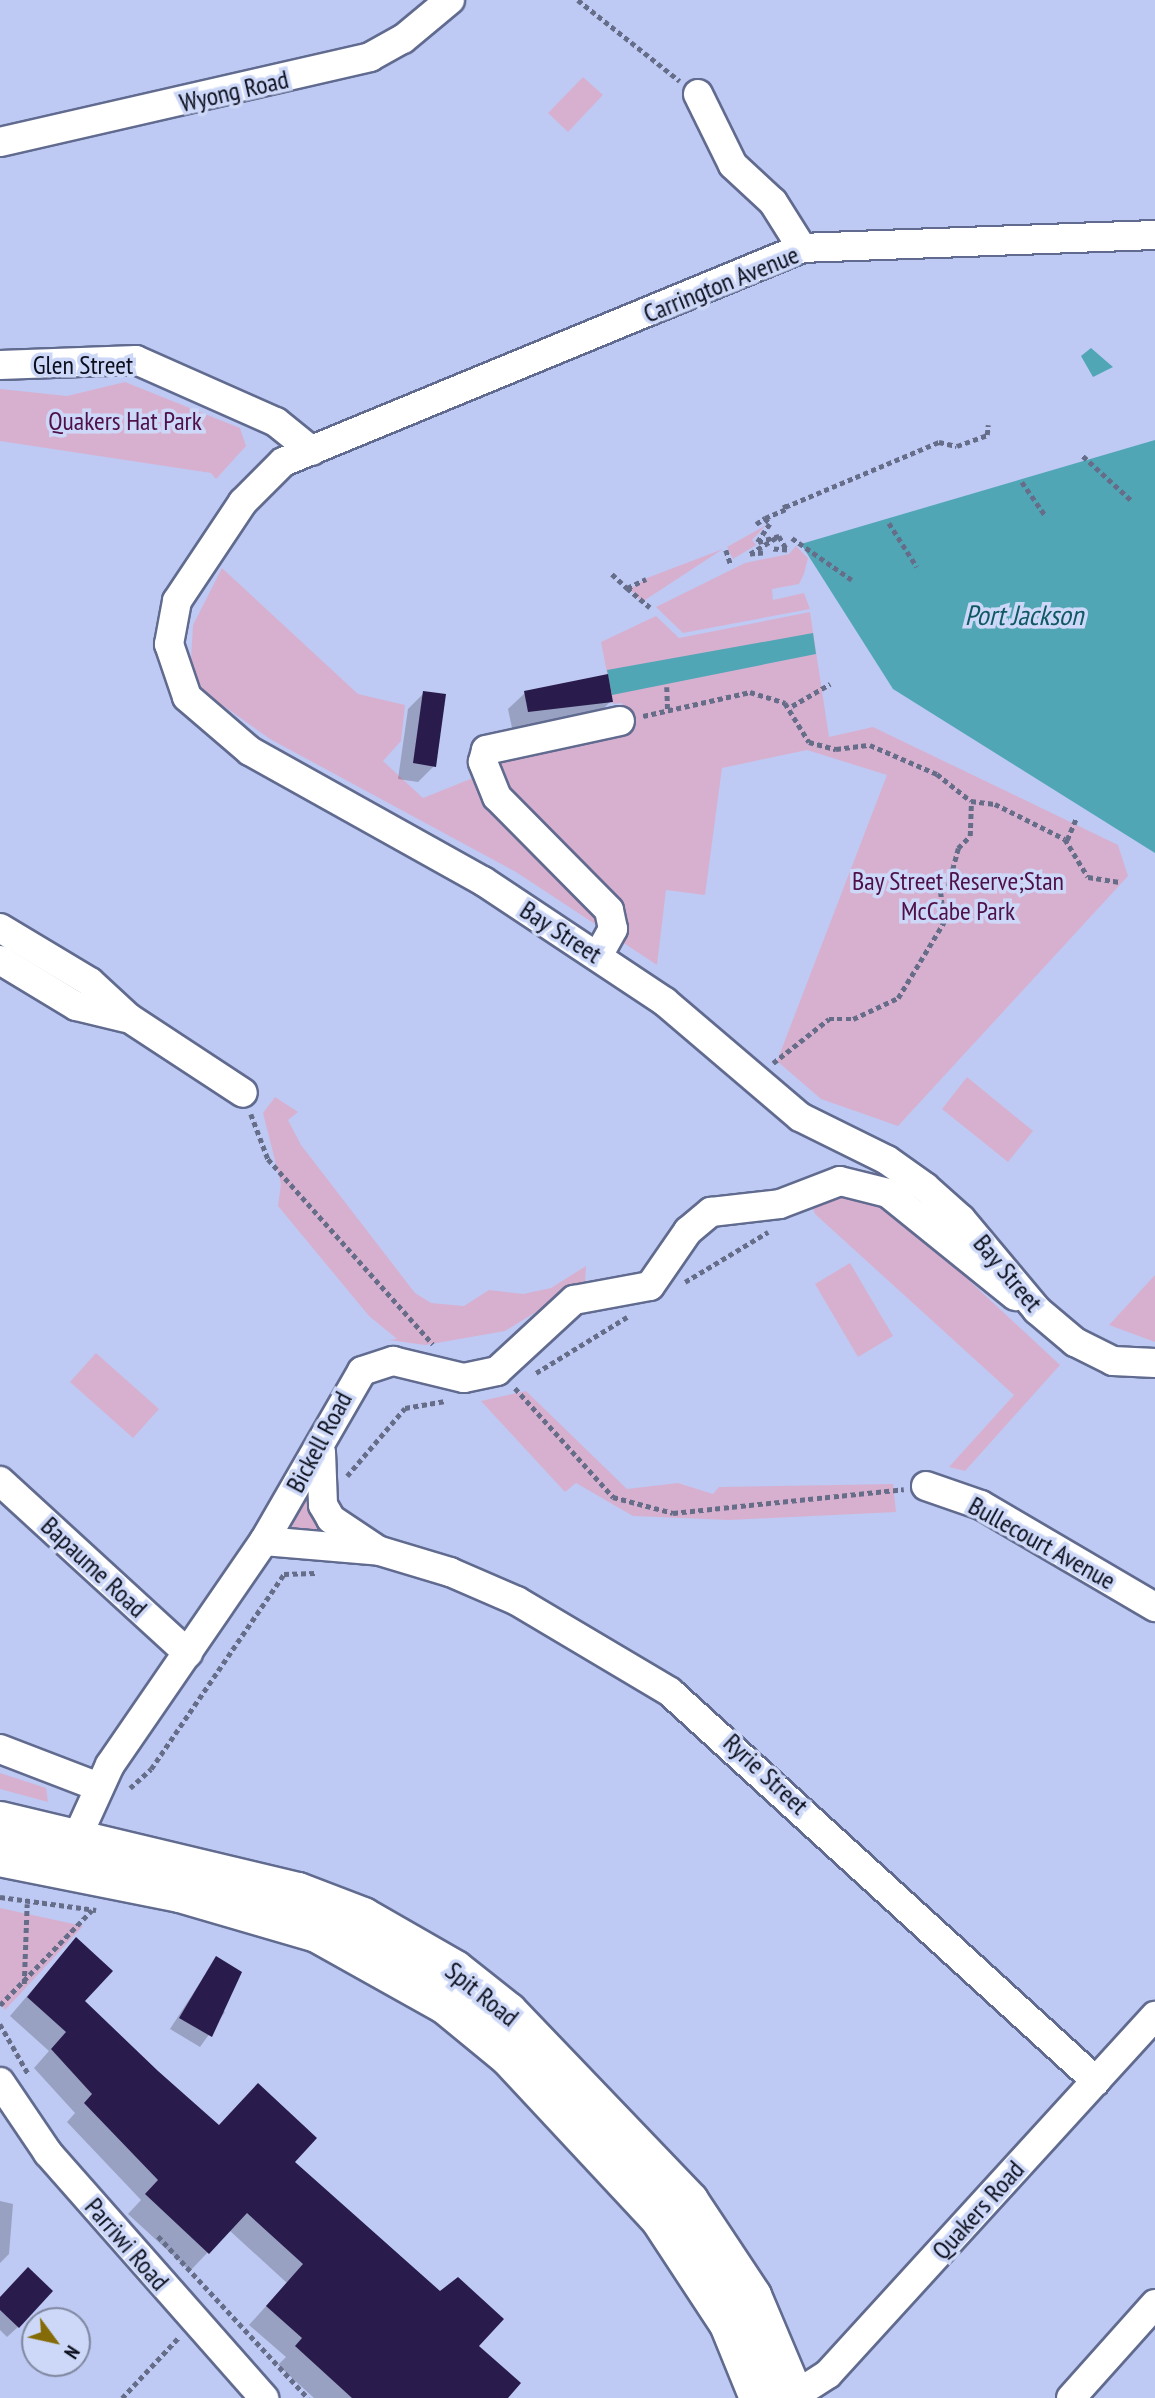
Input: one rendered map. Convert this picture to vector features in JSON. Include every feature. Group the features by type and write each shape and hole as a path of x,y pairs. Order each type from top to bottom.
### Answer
{"highway":[{"name":"Spit Road","path":"0,1821 69,1854 180,1893 317,1933 446,2005 509,2057 668,2230 729,2324 782,2397"},
{"name":"Spit Road","path":"0,1857 69,1854"}],"street":[{"name":"Wyong Road","path":"0,142 370,57 403,39 450,0"},
{"path":"698,93 733,165 773,202 802,248"},
{"name":"Carrington Avenue","path":"312,451 802,248 1155,235"},
{"name":"Glen Street","path":"0,365 136,360 276,422 312,451"},
{"name":"Bay Street","path":"312,451 263,480 177,601 169,644 187,697 250,751 416,840 598,956 665,1002 761,1075 821,1129 887,1160 925,1187 961,1219 1037,1310 1095,1355 1155,1363"},
{"path":"598,956 613,929 609,910 497,797 483,762 486,750 628,719"},
{"path":"0,928 90,982 129,1018 243,1093"},
{"path":"0,960 76,1006 129,1018"},
{"name":"Bickell Road","path":"69,1854 112,1790 188,1653 264,1541 322,1446 350,1383 377,1362 464,1378 509,1363 574,1300 650,1286 688,1231 712,1212 780,1204 840,1181 888,1193 966,1261 1037,1310"},
{"name":"Ryrie Street","path":"322,1446 323,1505 331,1518 380,1551 517,1601 670,1692 1096,2081"},
{"name":"Bapaume Road","path":"0,1481 188,1653"},
{"name":"Bullecourt Avenue","path":"926,1486 981,1505 1155,1607"},
{"name":"Ryrie Street","path":"264,1541 380,1551"},
{"path":"0,1749 112,1790"},
{"name":"Quakers Road","path":"782,2397 828,2374 1155,2016"},
{"name":"Parriwi Road","path":"0,2082 48,2153 264,2398"},
{"path":"1072,2398 1155,2304"}],"path":[{"path":"578,0 698,93"},
{"path":"756,523 784,506 939,442 957,446 988,435 988,425"},
{"path":"1083,456 1131,500"},
{"path":"1022,482 1045,515"},
{"path":"765,518 770,524 758,542 779,536"},
{"path":"889,523 917,567"},
{"path":"773,549 787,550 779,536"},
{"path":"763,553 750,554 779,536"},
{"path":"792,538 852,580"},
{"path":"726,550 731,565"},
{"path":"612,573 650,607"},
{"path":"627,588 646,579"},
{"path":"792,706 831,684"},
{"path":"667,687 668,710"},
{"path":"628,719 750,692 792,706 809,742 836,749 870,745 937,774 971,801 995,804 1067,840 1083,873 1120,882"},
{"path":"761,1075 829,1019 853,1019 898,998 944,922 940,889 948,886 958,848 970,836 971,801"},
{"path":"1067,840 1077,817"},
{"path":"243,1093 268,1159 464,1378"},
{"path":"514,1386 613,1497 673,1513 926,1486"},
{"path":"112,1790 134,1781 151,1769 285,1574 325,1573"},
{"path":"24,1984 27,1904"},
{"path":"0,2005 24,1984 92,1910"},
{"path":"0,2024 32,2080"},
{"path":"147,2225 308,2398"},
{"path":"122,2398 181,2334"}],"green space":[{"path":"583,77 603,95 568,132 548,113"},
{"name":"Quakers Hat Park","path":"125,382 240,428 246,446 216,479 211,473 0,441 0,389 67,396"},
{"path":"766,525 752,540 756,545 733,559 727,547"},
{"path":"796,546 808,558 804,574 799,584 772,589 773,600 804,593 810,609 683,633 656,607 745,563 789,554"},
{"path":"723,549 642,602 630,589 647,578"},
{"name":"Bay Street Reserve;Stan McCabe Park","path":"222,568 358,694 405,705 401,741 383,761 423,798 473,778 495,755 625,726 622,703 613,704 601,642 656,616 679,638 810,612 829,737 873,727 1118,845 1128,876 898,1126 821,1099 777,1061 887,775 807,750 722,768 705,895 666,890 657,965 516,872 270,739 201,690 191,659 193,625"},
{"path":"967,1077 1033,1131 1008,1162 942,1109"},
{"path":"275,1097 298,1112 288,1120 301,1145 415,1293 431,1303 464,1306 489,1290 523,1294 551,1288 586,1266 585,1282 505,1331 425,1345 389,1340 397,1339 369,1316 278,1206 281,1184 263,1113"},
{"path":"850,1194 866,1196 902,1218 1060,1365 965,1471 949,1467 1014,1395 815,1214 813,1209"},
{"path":"850,1263 893,1336 858,1357 815,1284"},
{"path":"1155,1275 1155,1342 1109,1325"},
{"path":"96,1353 159,1409 133,1438 70,1382"},
{"path":"526,1391 627,1489 678,1483 713,1494 719,1487 893,1484 896,1512 729,1520 633,1516 576,1483 565,1492 481,1401"},
{"path":"306,1494 323,1526 317,1532 287,1527"},
{"path":"0,1773 46,1788 48,1802 0,1789"},
{"path":"0,1908 83,1926 5,2010 0,2001"}],"water":[{"path":"1091,348 1113,367 1093,377 1081,356"},
{"name":"Port Jackson","path":"1155,440 1155,853 893,689 801,544"},
{"path":"813,633 816,654 612,695 607,670"}],"building":[{"path":"608,674 613,702 528,712 524,691"},
{"path":"423,691 446,694 436,767 413,763"},
{"path":"76,1937 113,1971 85,2001 158,2071 219,2125 258,2083 317,2138 295,2162 440,2291 458,2277 504,2319 479,2346 521,2383 508,2398 352,2398 295,2346 302,2338 266,2306 303,2264 247,2213 209,2254 145,2194 158,2180 84,2103 92,2094 51,2049 66,2032 27,1997"},
{"path":"216,1956 242,1972 212,2037 179,2018"},
{"path":"28,2267 53,2291 38,2307 21,2307 19,2328 0,2310 0,2297"}]}
